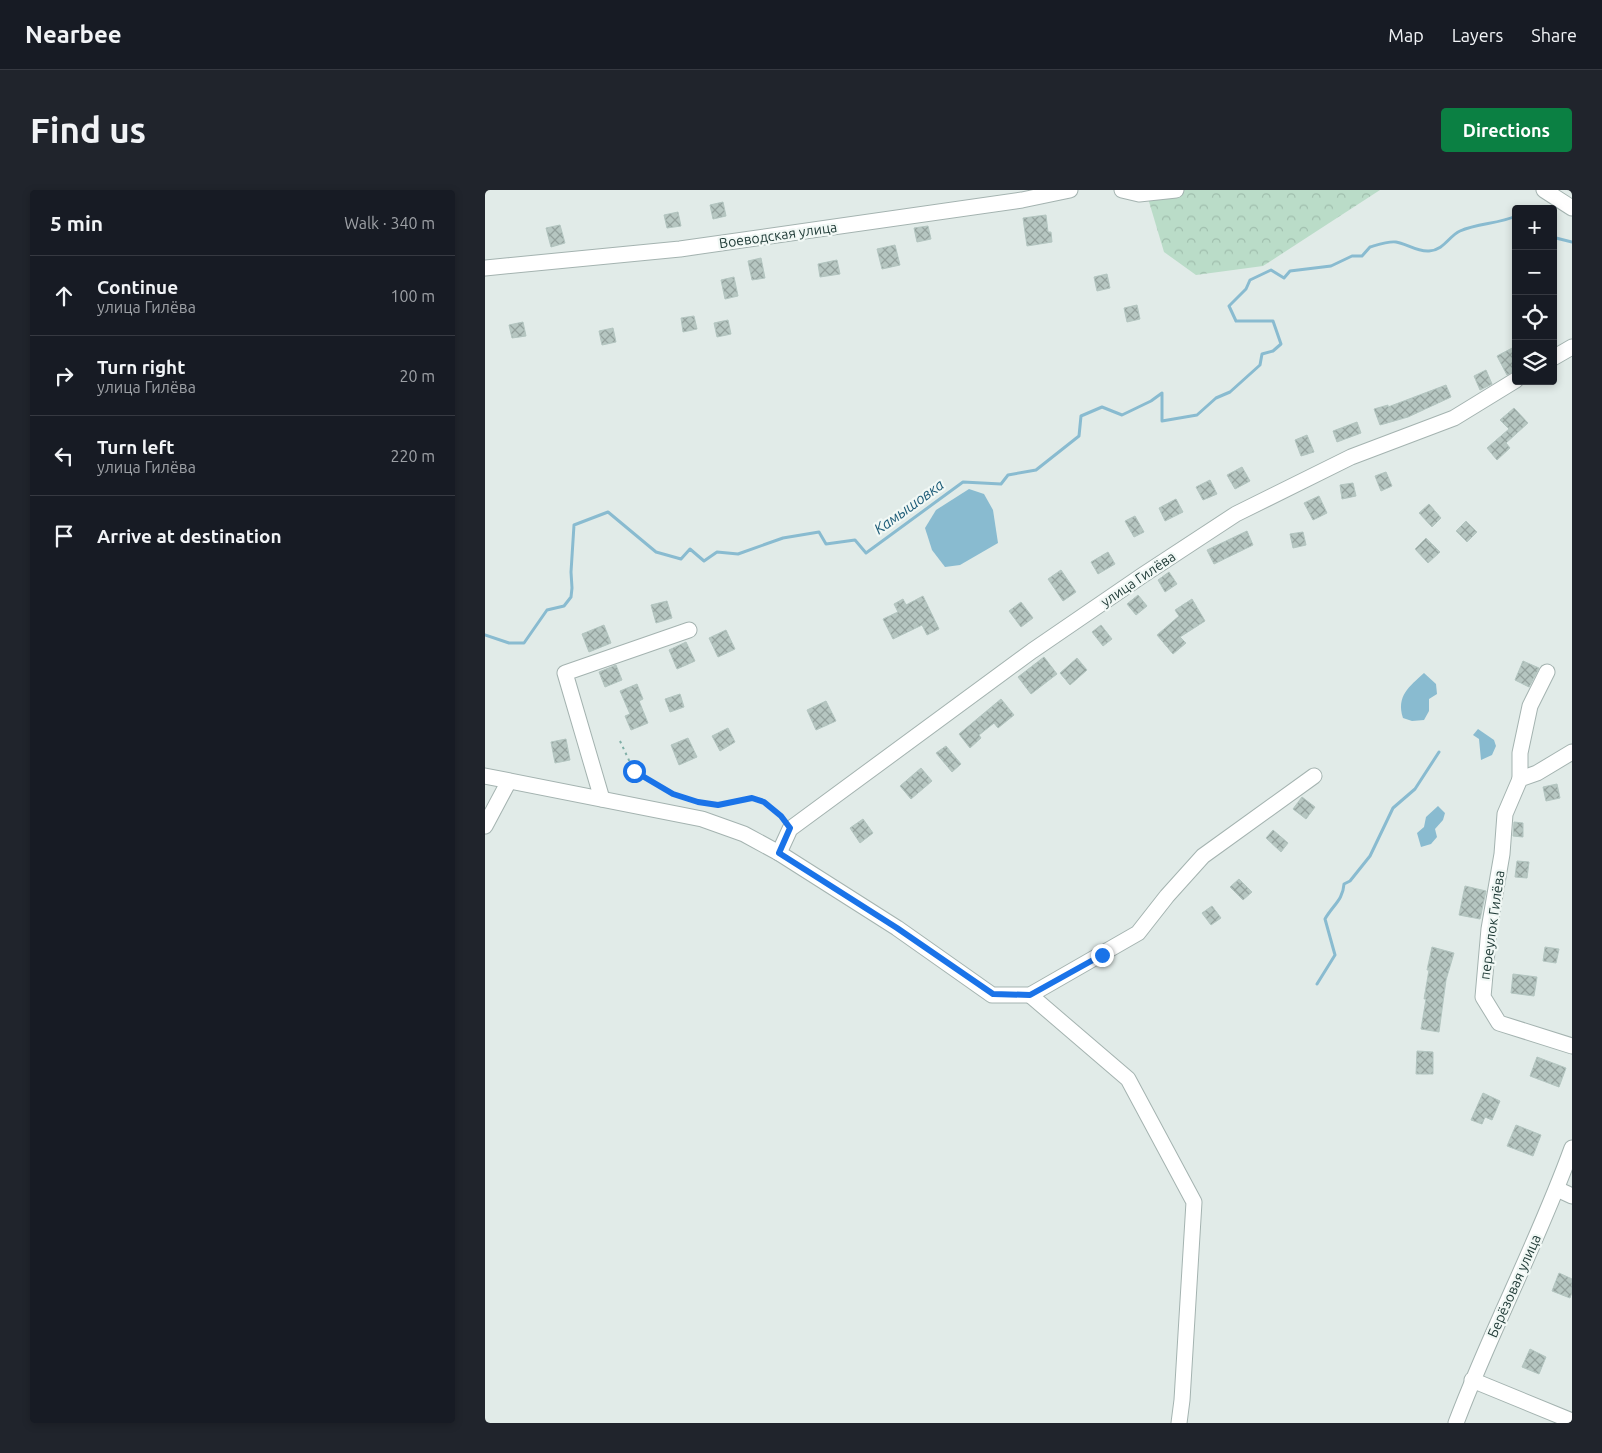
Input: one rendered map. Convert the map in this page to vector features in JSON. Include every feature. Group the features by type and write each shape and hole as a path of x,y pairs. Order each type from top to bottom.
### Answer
{"street":[{"name":"Воеводская улица","path":"485,268 680,249 1022,200 1070,190"},
{"path":"1122,190 1139,194 1176,190"},
{"path":"1544,190 1572,208"},
{"path":"1557,356 1572,347"},
{"name":"улица Гилёва","path":"790,828 1033,651 1236,514 1351,457 1454,418 1512,382"},
{"path":"602,799 565,673 689,630"},
{"name":"переулок Гилёва","path":"1547,672 1530,706 1520,753 1520,779 1505,814 1502,854 1489,929 1483,997 1499,1023 1572,1046"},
{"path":"1520,779 1537,773 1572,752"},
{"path":"485,776 702,819 744,834 779,853 897,928 993,994 1030,995 1138,933 1167,896 1203,856 1315,776"},
{"path":"485,826 509,781"},
{"path":"779,853 790,828"},
{"path":"1030,995 1128,1080 1194,1202 1179,1423"},
{"name":"Берёзовая улица","path":"1456,1423 1472,1380 1557,1190 1572,1148"},
{"path":"1557,1190 1572,1196"},
{"path":"1472,1380 1572,1421"}],"path":[{"path":"620,741 634,771 673,794 698,802 718,805 752,798 764,802 781,816 790,828"}],"green space":[{"path":"1151,190 1380,190 1263,266 1196,275 1164,252 1147,195"}],"water":[{"path":"969,489 984,494 993,510 998,543 960,565 945,567 932,550 925,528 936,510"},
{"path":"1424,673 1436,684 1437,694 1429,699 1429,711 1424,720 1412,721 1403,718 1401,704 1405,693"},
{"path":"1478,729 1494,740 1496,746 1492,755 1481,760 1479,739 1473,735"},
{"path":"1438,806 1445,813 1443,820 1435,829 1437,837 1431,844 1421,847 1417,833 1424,827 1426,817"}],"building":[{"path":"723,202 726,216 713,219 710,205"},
{"path":"678,212 681,226 667,228 664,215"},
{"path":"1046,215 1048,232 1051,232 1052,242 1027,246 1023,218"},
{"path":"560,225 565,243 551,247 546,228"},
{"path":"928,226 931,239 917,242 914,228"},
{"path":"895,245 900,265 882,269 877,249"},
{"path":"761,258 765,278 752,280 748,261"},
{"path":"837,260 840,274 820,277 818,264"},
{"path":"1107,274 1110,288 1097,291 1094,277"},
{"path":"734,277 738,296 725,299 721,280"},
{"path":"1137,305 1140,319 1127,322 1124,308"},
{"path":"694,316 697,329 683,332 681,318"},
{"path":"728,320 731,334 717,337 714,323"},
{"path":"523,322 526,336 512,338 509,325"},
{"path":"613,328 616,342 602,345 599,331"},
{"path":"1512,348 1512,372 1507,375 1497,356"},
{"path":"1486,370 1492,384 1480,390 1474,376"},
{"path":"1446,385 1451,397 1408,417 1380,425 1374,409 1388,405 1388,407"},
{"path":"1514,408 1528,423 1506,443 1510,448 1497,460 1487,448 1509,429 1500,420"},
{"path":"1357,422 1361,433 1337,442 1333,431"},
{"path":"1307,435 1314,452 1301,456 1295,440"},
{"path":"1242,467 1250,481 1235,489 1227,475"},
{"path":"1386,472 1392,486 1381,491 1375,476"},
{"path":"1210,480 1217,494 1203,500 1196,487"},
{"path":"1353,483 1356,496 1342,499 1340,485"},
{"path":"1319,496 1327,513 1313,520 1304,503"},
{"path":"1176,499 1183,512 1165,521 1159,508"},
{"path":"1429,504 1441,518 1432,527 1419,513"},
{"path":"1135,516 1144,532 1134,537 1125,521"},
{"path":"1466,521 1477,532 1467,542 1456,531"},
{"path":"1247,531 1253,545 1214,564 1207,550"},
{"path":"1303,532 1306,545 1293,548 1290,534"},
{"path":"1426,538 1440,552 1428,563 1415,549"},
{"path":"1108,552 1115,564 1098,574 1091,562"},
{"path":"1061,570 1076,592 1063,601 1048,579"},
{"path":"1169,572 1177,584 1165,592 1158,580"},
{"path":"1138,595 1147,606 1136,615 1127,604"},
{"path":"923,596 939,629 927,635 922,625 893,639 883,619 898,612 894,604 903,599 906,605"},
{"path":"1192,599 1205,621 1180,637 1186,643 1173,654 1157,635 1179,616 1175,610"},
{"path":"667,601 672,618 656,623 651,605"},
{"path":"1021,602 1033,618 1021,627 1009,611"},
{"path":"604,625 611,643 589,652 582,634"},
{"path":"1101,625 1112,639 1103,646 1092,632"},
{"path":"726,630 735,649 718,657 709,638"},
{"path":"686,642 695,661 677,669 669,650"},
{"path":"1044,657 1057,674 1031,694 1018,677"},
{"path":"1077,658 1087,670 1070,685 1060,673"},
{"path":"1523,661 1539,668 1529,687 1515,680"},
{"path":"616,665 622,680 605,687 599,672"},
{"path":"637,684 643,699 639,701 648,723 631,730 625,716 630,714 620,691"},
{"path":"680,694 684,707 670,712 665,699"},
{"path":"1001,699 1014,715 998,728 994,723 979,735 981,738 970,748 959,734"},
{"path":"826,701 836,721 816,730 807,710"},
{"path":"728,728 735,742 720,751 712,736"},
{"path":"688,738 697,757 679,765 671,745"},
{"path":"566,739 570,760 555,763 551,742"},
{"path":"946,746 961,764 952,772 936,753"},
{"path":"921,768 932,781 911,799 900,786"},
{"path":"1557,784 1560,798 1546,801 1543,787"},
{"path":"1302,797 1315,807 1306,819 1293,809"},
{"path":"863,819 873,833 860,843 850,828"},
{"path":"1514,822 1523,823 1523,837 1513,836"},
{"path":"1273,830 1288,843 1281,852 1266,838"},
{"path":"1517,861 1529,862 1527,878 1515,877"},
{"path":"1239,879 1252,892 1243,900 1230,887"},
{"path":"1465,886 1486,891 1480,919 1459,915"},
{"path":"1212,906 1221,918 1211,925 1202,913"},
{"path":"1432,947 1454,953 1446,980 1439,1032 1421,1029 1429,970 1427,970"},
{"path":"1545,947 1559,949 1556,963 1543,961"},
{"path":"1513,974 1537,977 1534,996 1511,993"},
{"path":"1417,1051 1433,1052 1433,1074 1416,1074"},
{"path":"1537,1057 1566,1068 1559,1087 1530,1076"},
{"path":"1483,1093 1500,1101 1492,1120 1485,1117 1482,1124 1471,1120"},
{"path":"1516,1125 1541,1135 1533,1156 1507,1146"},
{"path":"1559,1273 1572,1279 1570,1298 1552,1291"},
{"path":"1530,1349 1546,1357 1539,1374 1522,1367"}],"waterway":[{"name":"Камышовка","path":"485,635 509,643 524,643 547,610 564,606 571,597 574,525 608,512 656,552 681,559 690,549 704,561 717,552 738,554 783,538 819,532 826,544 855,540 866,553 963,482 1001,484 1008,475 1036,470 1079,436 1081,416 1102,407 1122,415 1151,401 1162,393 1162,421 1197,415 1216,398 1230,392 1260,365 1262,354 1273,351 1281,344 1273,321 1236,321 1229,306 1246,289 1250,280 1271,270 1284,278 1290,271 1331,266 1352,256 1362,256 1370,247 1386,243 1400,243 1425,251 1434,250 1443,246 1460,231 1512,217"},
{"name":"Камышовка","path":"1557,238 1572,242"},
{"path":"1317,984 1335,955 1325,919 1340,898 1344,884 1350,881 1370,856 1393,808 1415,789 1439,752"}],"route":[{"path":"634,771 673,794 698,802 718,805 752,798 764,802 781,816 790,828 779,853 897,928 993,994 1030,995 1102,955"}]}
